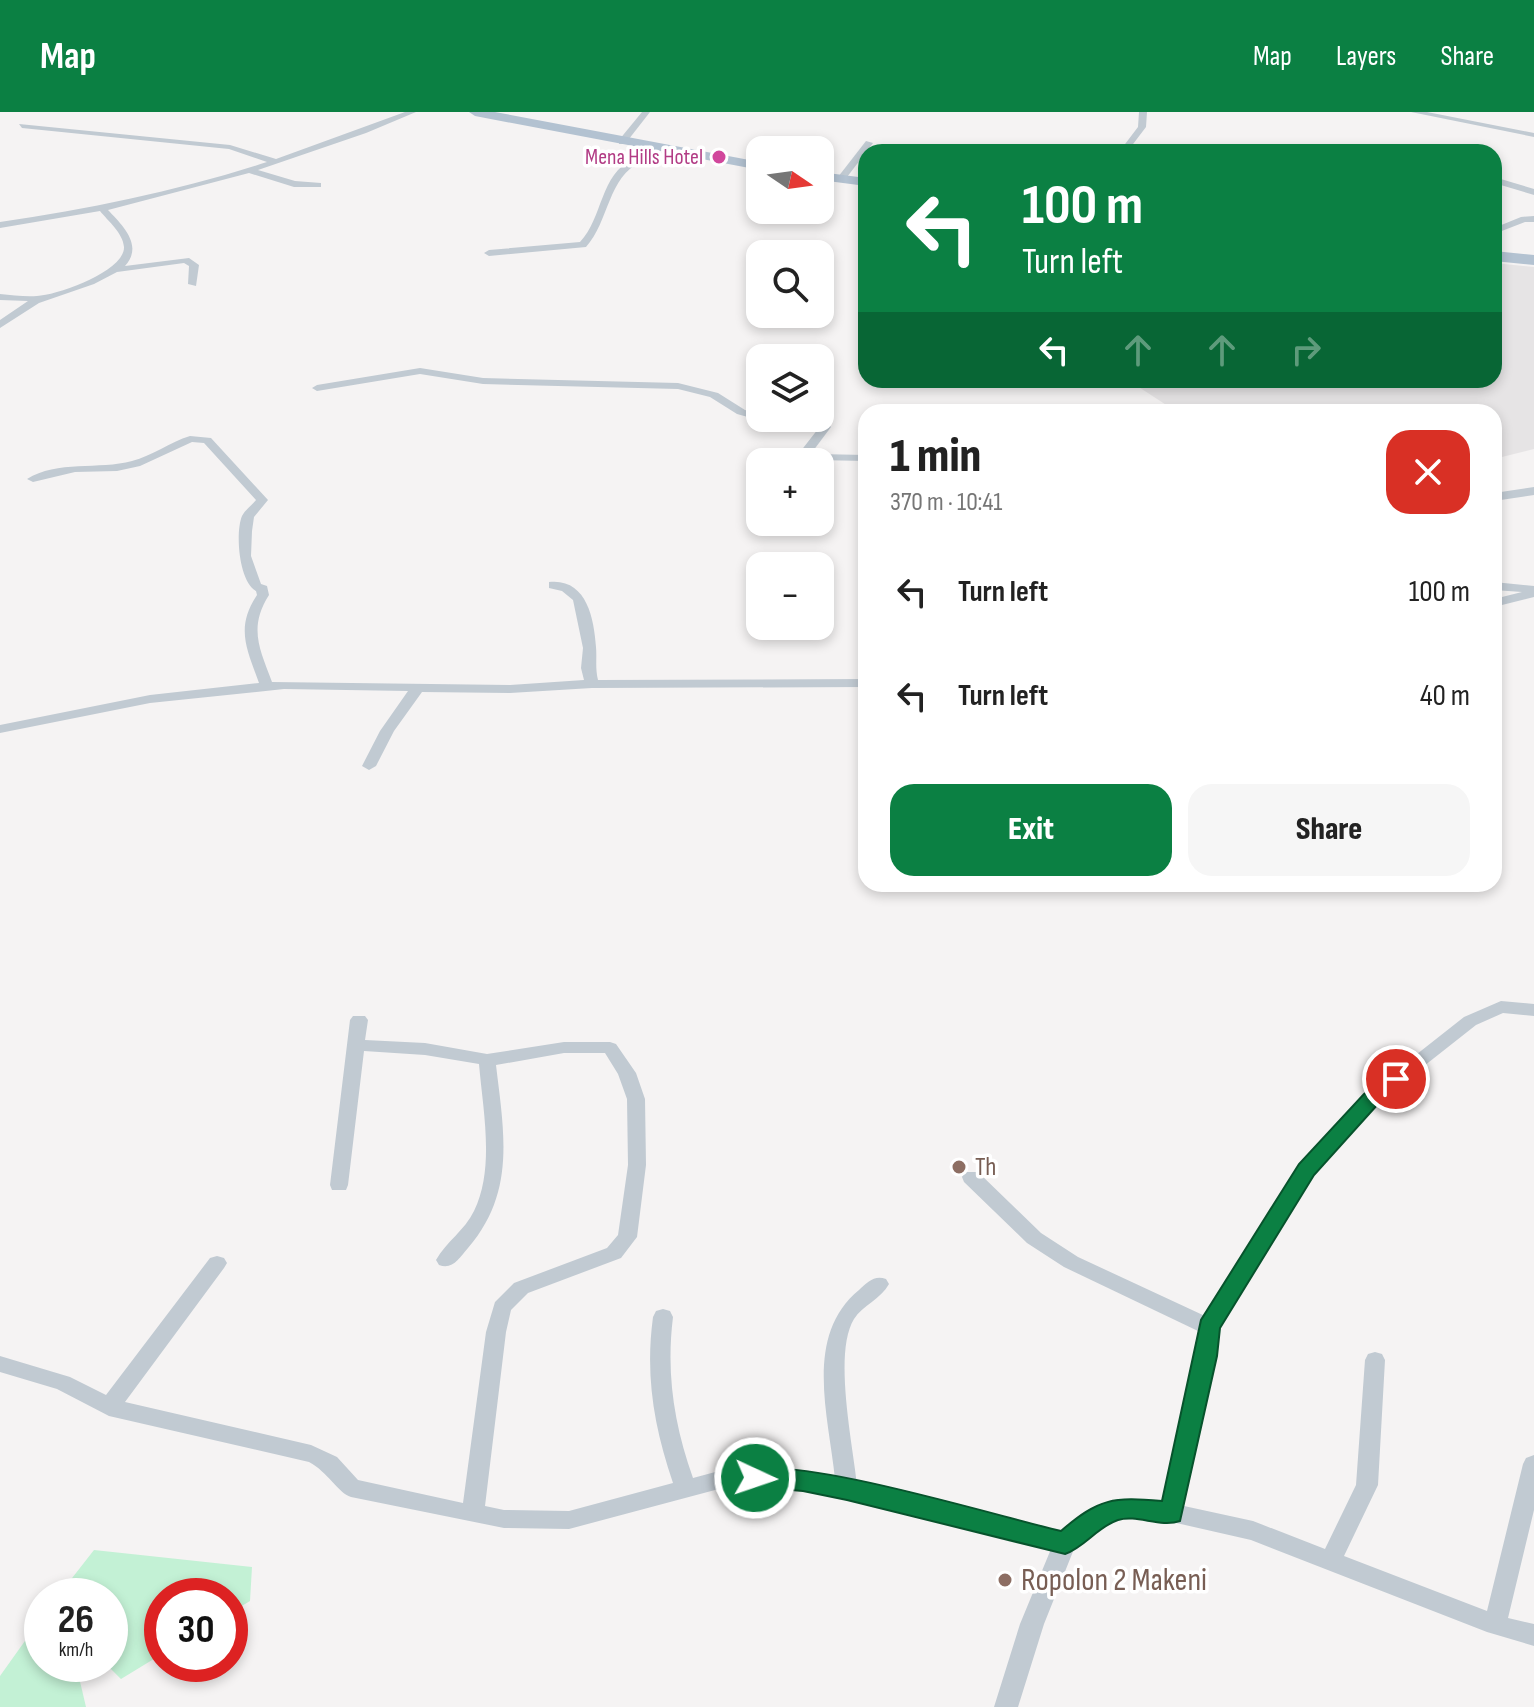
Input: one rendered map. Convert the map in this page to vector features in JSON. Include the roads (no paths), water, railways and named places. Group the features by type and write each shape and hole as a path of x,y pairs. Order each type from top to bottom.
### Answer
{"main road":[{"path":"475,112 746,164"},
{"path":"834,178 858,181"},
{"path":"1502,257 1534,260"}],"street":[{"path":"0,225 102,208 274,162 312,151 412,112"},
{"path":"622,142 646,112"},
{"path":"1129,144 1142,127 1143,112"},
{"path":"1415,112 1534,135"},
{"path":"22,126 230,147 274,162"},
{"path":"489,253 583,245 595,228 614,182 631,163 676,152"},
{"path":"841,179 858,157"},
{"path":"246,169 294,184 318,185"},
{"path":"1502,182 1534,192"},
{"path":"102,208 123,232 129,245 129,255 114,270"},
{"path":"1502,228 1524,219 1534,219"},
{"path":"0,325 39,300 114,270 186,260 194,265 193,284"},
{"path":"0,297 39,300"},
{"path":"317,388 420,371 483,381 678,386 714,395 746,414"},
{"path":"821,432 806,452 815,457 858,458"},
{"path":"33,479 75,469 117,468 140,463 190,439 207,440 262,500 248,516 245,556 255,586 262,589 263,595 252,609 248,624 267,686"},
{"path":"1502,496 1534,491"},
{"path":"553,585 566,588 579,598 590,648 588,674 592,684"},
{"path":"1502,587 1534,591"},
{"path":"1502,601 1534,591"},
{"path":"0,729 150,699 267,686 536,689 592,684 858,683"},
{"path":"369,766 387,731 418,687"},
{"path":"1172,1513 1206,1356 1209,1327 1307,1169 1371,1099 1470,1021 1501,1007 1534,1010"},
{"path":"339,1185 359,1020"},
{"path":"358,1045 425,1049 487,1060 521,1057 557,1046 588,1044 610,1048 627,1073 636,1099 637,1165 627,1237 614,1253 521,1288 502,1307 496,1332 473,1514"},
{"path":"446,1260 484,1210 492,1179 492,1116 487,1060"},
{"path":"971,1177 1034,1238 1071,1262 1209,1327"},
{"path":"109,1407 217,1263"},
{"path":"847,1489 833,1359 846,1314 879,1284"},
{"path":"663,1317 658,1347 662,1413 686,1490"},
{"path":"1331,1559 1367,1485 1375,1360"},
{"path":"0,1364 63,1383 109,1407 328,1460 340,1470 351,1488 473,1514 504,1519 569,1520 730,1477 803,1481 847,1489 1065,1543"},
{"path":"1495,1625 1534,1464"},
{"path":"1006,1707 1032,1624 1065,1543 1086,1524 1117,1508 1172,1513 1253,1531 1495,1625 1534,1635"}],"place":[{"name":"Mena Hills Hotel","path":"719,157"},
{"name":"Th","path":"959,1167"},
{"name":"Ropolon 2 Makeni","path":"1005,1580"}]}
